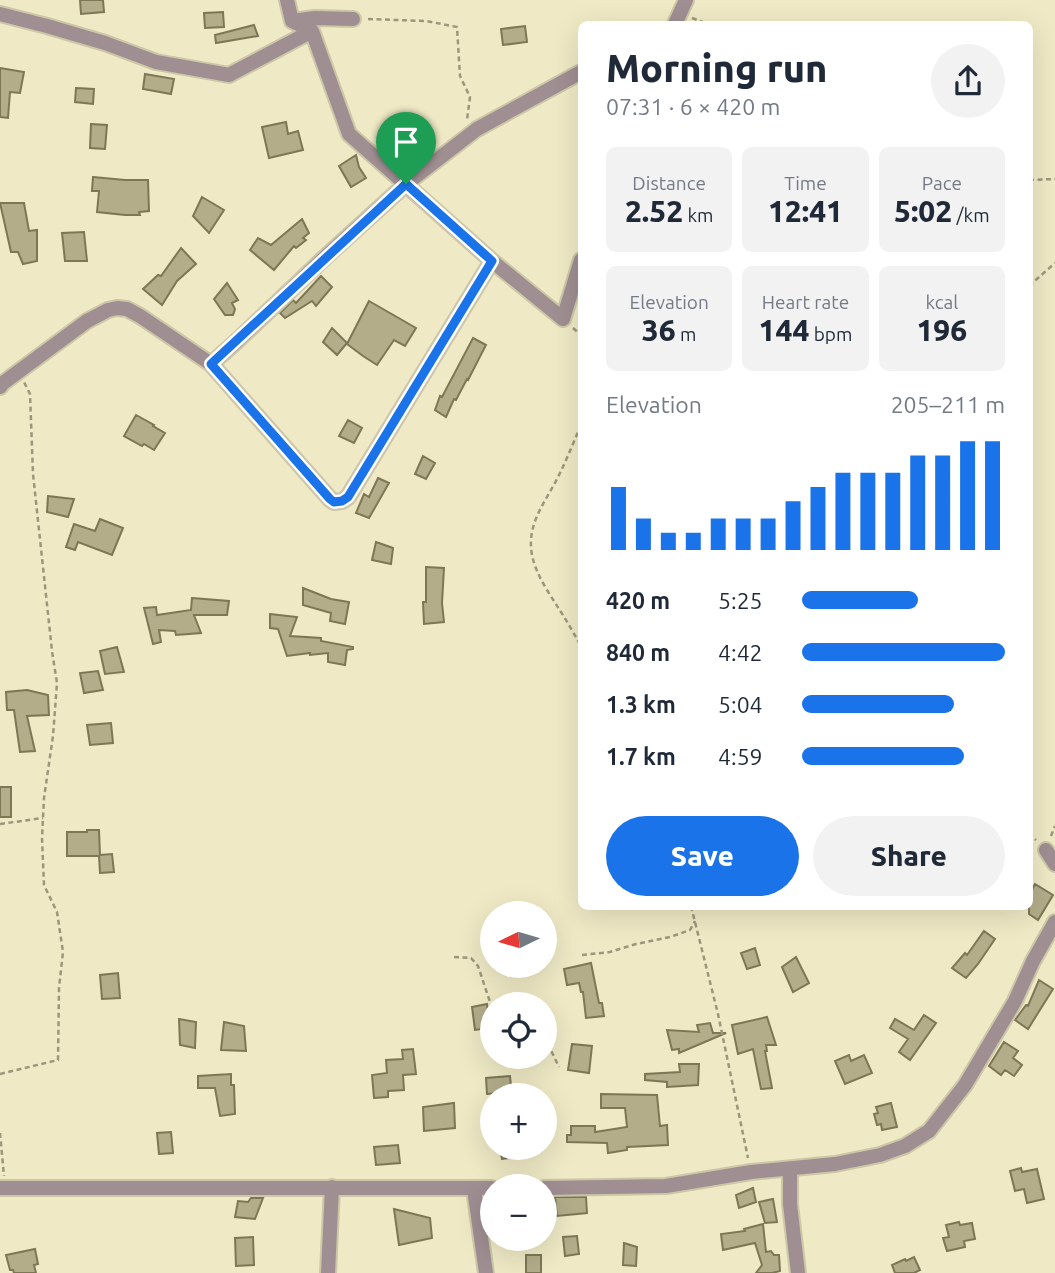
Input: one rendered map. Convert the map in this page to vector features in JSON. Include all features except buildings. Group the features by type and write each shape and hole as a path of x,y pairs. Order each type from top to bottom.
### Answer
{"street":[{"path":"287,0 292,21"},
{"path":"0,14 105,43 156,62 229,75 312,31"},
{"path":"292,21 315,18 353,19"},
{"path":"292,21 312,31 349,134 492,261 563,319 578,270"},
{"path":"211,364 406,184 477,129 578,74"},
{"path":"0,387 87,321 117,308 127,309 211,364 330,499 334,502 342,501 348,497 492,261"},
{"path":"1046,850 1055,864"},
{"path":"557,1188 666,1186 751,1171 835,1164 880,1155 905,1146 929,1131 965,1085 1015,1001 1055,922"},
{"path":"790,1169 790,1204 798,1273"},
{"path":"3,1186 480,1189"},
{"path":"328,1273 332,1187"},
{"path":"474,1189 486,1273"}],"path":[{"path":"680,12 701,21"},
{"path":"353,19 426,21 457,27 460,76 470,97 467,120 477,129"},
{"path":"1033,180 1055,179"},
{"path":"1033,282 1055,263"},
{"path":"0,1074 58,1060 59,988 63,952 57,912 44,885 41,838 57,683 33,474 30,394 19,372"},
{"path":"578,432 559,477 534,520 532,556 549,593 578,641"},
{"path":"0,824 43,818"},
{"path":"692,910 718,1014 751,1171"},
{"path":"582,955 610,952 636,943 670,937 691,930 695,921"},
{"path":"454,957 471,958 478,966 487,992"},
{"path":"557,1063 559,1067"},
{"path":"0,1133 3,1186"}],"route":[{"path":"406,184 492,261 348,497 334,502 211,364 406,184"}]}
